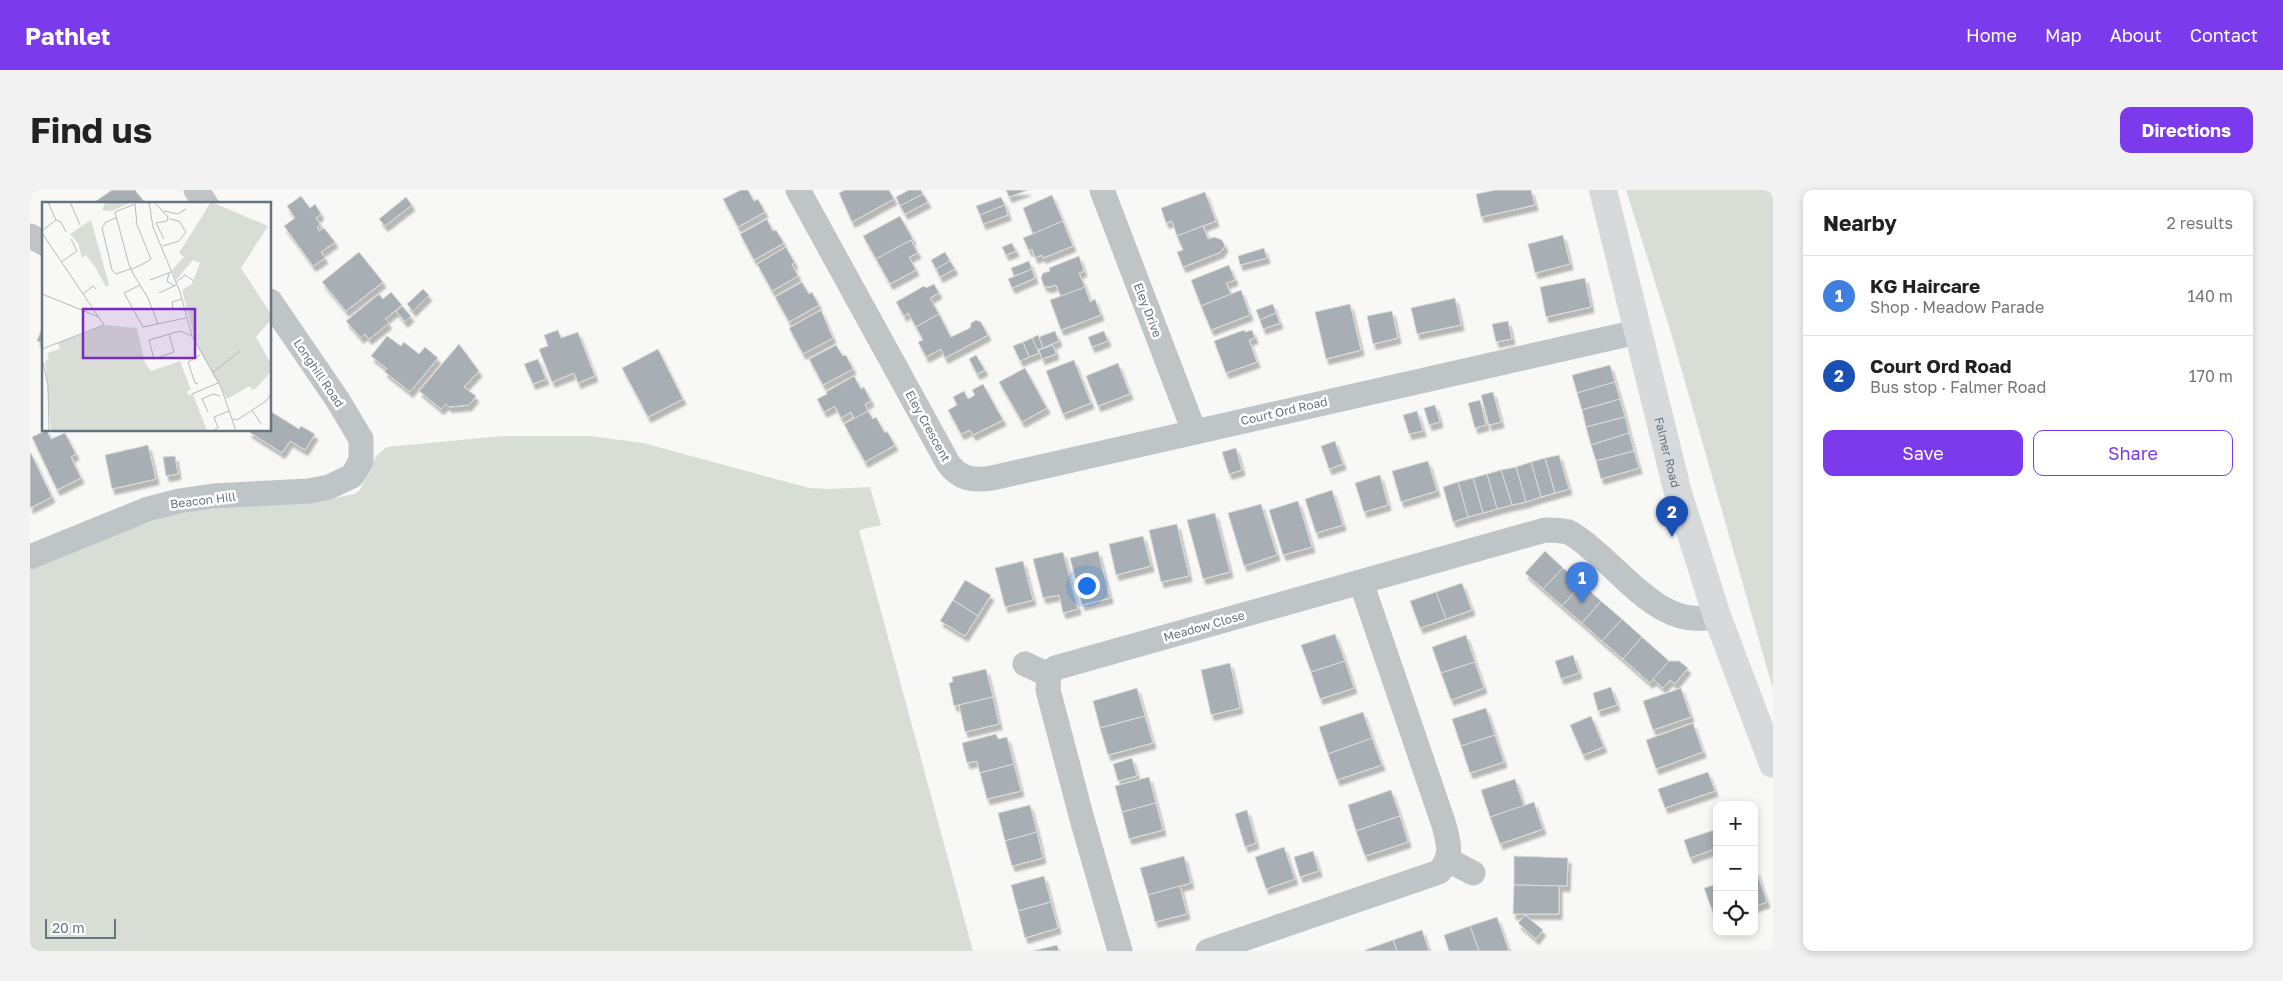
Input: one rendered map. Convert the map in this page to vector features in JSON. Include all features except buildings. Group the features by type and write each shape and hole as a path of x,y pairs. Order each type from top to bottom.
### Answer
{"main road":[{"name":"Falmer Road","path":"1603,190 1678,493 1717,616 1773,764"}],"street":[{"path":"196,190 205,202"},
{"name":"Eley Crescent","path":"798,190 948,463 962,476 975,480 992,478 1194,431"},
{"name":"Eley Drive","path":"1102,190 1194,431"},
{"path":"30,236 42,242"},
{"name":"Longhill Road","path":"274,315 355,428 361,439 362,448"},
{"name":"Court Ord Road","path":"1194,431 1637,332"},
{"name":"Beacon Hill","path":"30,557 148,509 179,501 213,496 309,491 330,487 352,476 359,466 362,448"},
{"name":"Meadow Close","path":"1049,675 1055,668 1545,530 1568,533 1586,544 1635,589 1655,604 1676,614 1696,620 1717,616"},
{"path":"1208,951 1439,872 1448,860 1449,842 1444,825 1361,582"},
{"path":"1024,664 1049,675 1047,683 1050,697 1082,820 1120,951"},
{"path":"1448,860 1473,873"}],"shaded area":[{"path":"1626,190 1773,190 1773,689 1669,326"},
{"path":"503,436 590,436 643,443 809,488 870,487 881,525 859,530 973,951 30,951 30,570 102,539 173,514 246,504 335,498 355,494 360,490 376,456 387,447"}],"place":[{"name":"Court Ord Road","path":"1672,537"},
{"name":"KG Haircare","path":"1582,603"}]}
